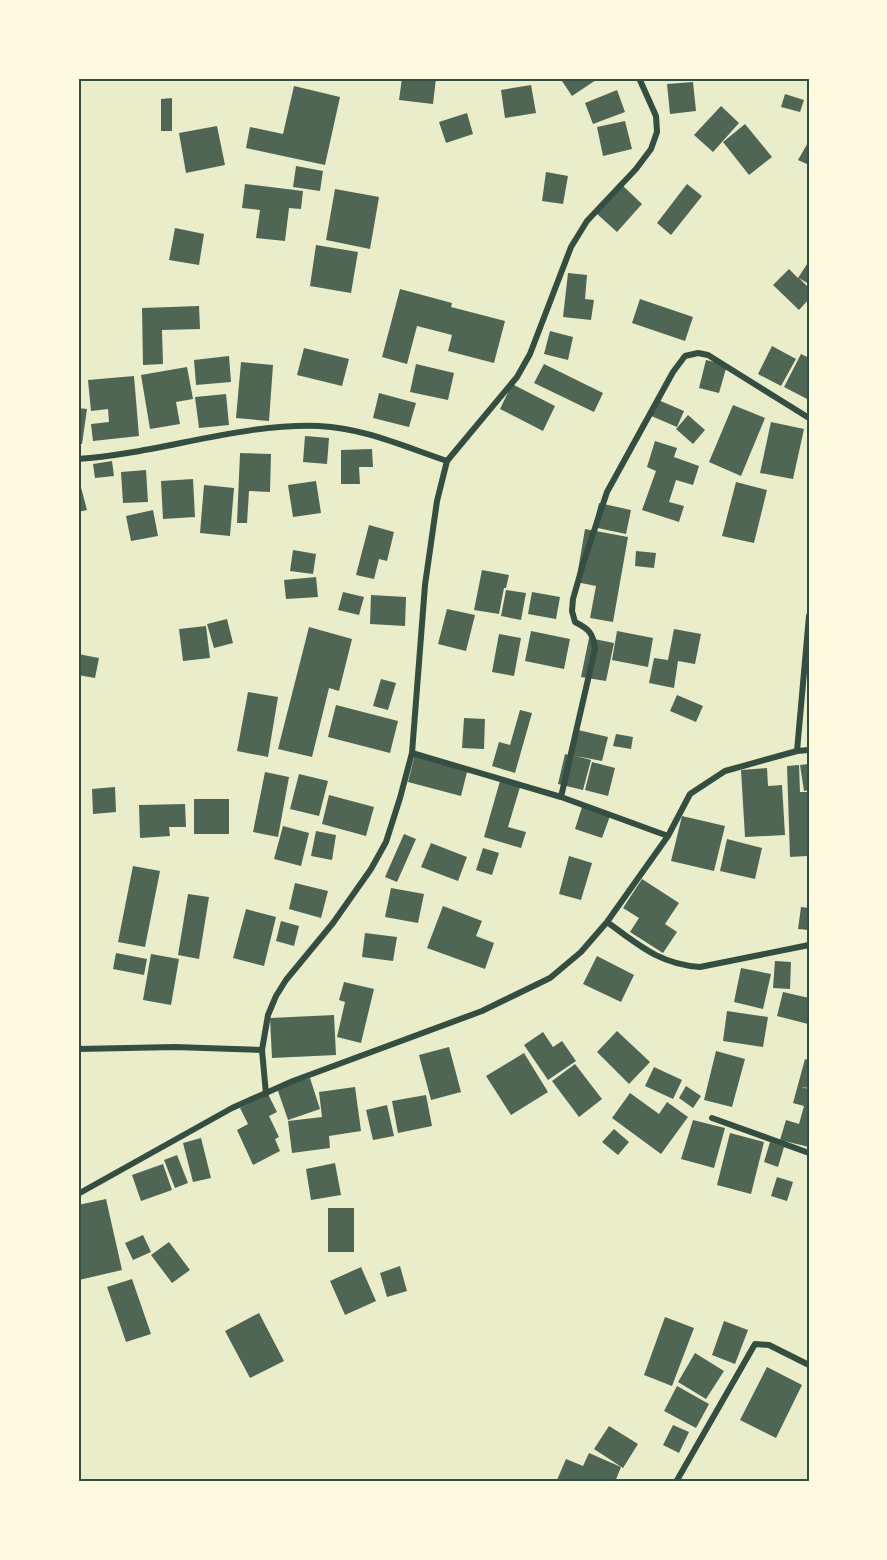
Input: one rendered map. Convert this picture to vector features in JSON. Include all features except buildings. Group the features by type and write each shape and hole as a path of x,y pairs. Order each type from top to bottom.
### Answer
{"street":[{"path":"266,1094 262,1050 268,1015 276,996 286,980 333,923 371,869 386,842 412,753 425,585 437,501 447,462 522,369 530,354 571,247 587,221 636,169 651,149 657,132 656,116 639,78"},
{"path":"561,796 595,649 593,635 587,628 575,622 572,611 573,599 607,492 674,372 685,356 698,353 708,355 809,418"},
{"path":"78,459 273,428 319,426 374,435 447,462"},
{"path":"797,752 809,616"},
{"path":"78,1194 232,1108 293,1081 482,1011 550,978 581,952 607,922 668,836 690,794 725,771 809,750"},
{"path":"412,753 561,796 668,836"},
{"path":"607,922 653,956 687,966 700,967 809,945"},
{"path":"78,1049 175,1047 262,1050"},
{"path":"712,1118 809,1153"},
{"path":"676,1482 755,1344 769,1345 809,1365"}]}
